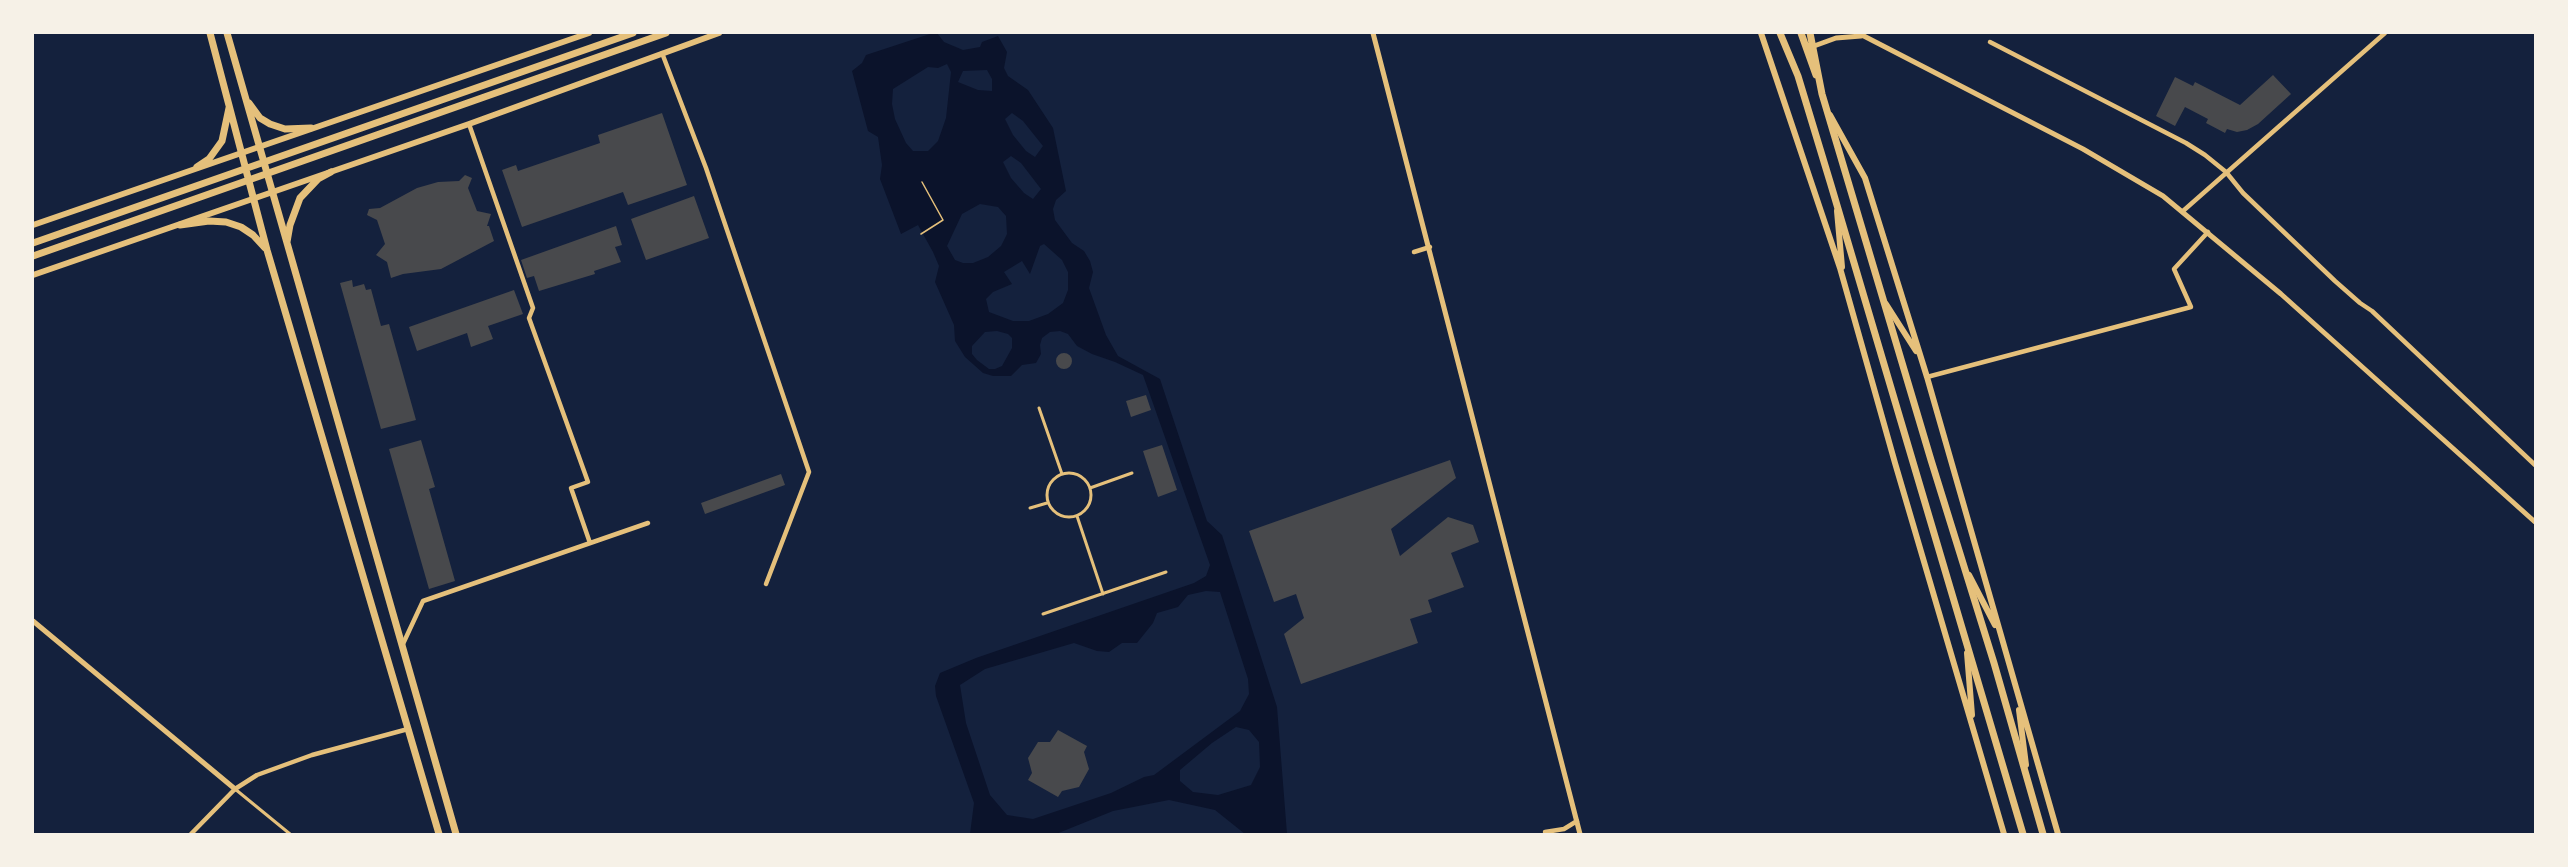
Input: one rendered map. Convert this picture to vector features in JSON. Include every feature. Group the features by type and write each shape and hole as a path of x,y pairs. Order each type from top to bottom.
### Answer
{"main road":[{"path":"210,33 267,250 439,834"},
{"path":"227,33 456,834"},
{"path":"33,225 589,33"},
{"path":"33,243 633,33"},
{"path":"33,256 666,33"},
{"path":"33,275 469,124 719,33"},
{"path":"1761,33 1844,281 2004,834"},
{"path":"1780,33 1798,76"},
{"path":"1786,33 2023,834"},
{"path":"1801,33 1827,110 1961,560 1994,663 2043,834"},
{"path":"1810,33 1822,94"},
{"path":"245,96 260,118 270,124 285,129 311,128"},
{"path":"197,167 209,159 222,141 230,103"},
{"path":"1827,110 1865,178 1927,377 2058,834"},
{"path":"287,248 290,225 300,198 318,179 331,172"},
{"path":"1835,199 1844,281"},
{"path":"180,225 209,221 226,222 241,227 253,235 267,250"},
{"path":"1884,301 1921,359"},
{"path":"1961,560 2001,636"},
{"path":"1967,646 1973,729"},
{"path":"2016,689 2029,790"}],"street":[{"path":"1373,33 1580,834"},
{"path":"2183,211 2385,33"},
{"path":"1814,46 1836,38 1860,34 2083,149 2147,185 2183,211 2281,294 2535,522"},
{"path":"1990,42 2186,143 2226,172 2243,193 2335,281 2394,332 2535,465"},
{"path":"662,53 706,168 809,472 766,584"},
{"path":"469,124 533,308 529,318 588,482 570,489 590,543"},
{"path":"1927,377 2191,307 2174,270 2208,232"},
{"path":"1414,252 1430,248"},
{"path":"1039,408 1062,474"},
{"path":"1069,473 1082,477 1090,488 1088,507 1077,516 1063,517 1051,509 1047,502 1046,495 1050,482 1062,474 1069,473"},
{"path":"1090,488 1132,473"},
{"path":"1030,508 1047,502"},
{"path":"1077,516 1103,594"},
{"path":"401,648 423,602 648,523"},
{"path":"1043,614 1166,572"},
{"path":"33,621 290,834"},
{"path":"191,834 235,789 278,766 408,729"},
{"path":"1545,832 1564,829 1577,821"}],"path":[{"path":"921,234 943,220 922,182"}],"water":[{"path":"933,33 937,33 944,42 963,50 980,47 982,42 998,36 1007,52 1004,68 1008,76 1028,90 1053,128 1066,191 1056,200 1053,209 1055,220 1072,243 1084,251 1090,261 1093,272 1089,288 1106,335 1118,356 1160,379 1207,521 1222,535 1277,707 1287,834 1245,834 1215,810 1169,800 1113,811 1056,834 970,834 974,803 936,696 935,686 940,673 976,658 1194,583 1206,576 1210,565 1143,375 1092,354 1077,346 1068,334 1060,331 1050,332 1042,338 1041,354 1036,363 1022,365 1011,376 993,376 983,373 965,357 955,341 954,325 935,282 939,266 933,252 918,225 901,234 880,179 882,165 878,137 868,131 852,71 862,63 866,55","holes":["947,64 951,72 946,118 938,141 928,151 913,151 906,143 895,119 892,104 893,89 928,67 938,68","987,70 992,79 992,91 978,90 958,82 963,71","1012,113 1023,121 1043,146 1035,157 1026,151 1013,135 1005,119","1011,156 1021,163 1041,189 1033,199 1024,193 1011,178 1003,162","980,204 998,207 1006,216 1007,234 1001,246 988,257 973,263 963,263 955,260 947,246 962,214","1044,244 1062,260 1068,272 1068,290 1063,303 1048,314 1029,321 1013,321 989,312 986,299 993,292 1012,284 1004,272 1022,261 1030,274 1040,246","997,331 1008,334 1012,338 1012,348 1002,366 995,369 989,369 977,360 972,354 972,346 985,332","1206,591 1220,592 1248,679 1249,694 1240,711 1154,775 1144,777 1111,793 1033,819 1007,815 990,795 966,723 960,685 985,669 1074,643 1097,651 1109,652 1122,643 1137,643 1153,623 1157,613 1178,607 1188,595","1236,727 1249,730 1259,742 1260,767 1251,785 1218,795 1193,792 1180,781 1180,770 1212,743"]}],"building":[{"path":"2273,75 2291,94 2258,124 2247,130 2237,132 2227,129 2225,133 2206,123 2208,119 2185,107 2175,126 2156,116 2175,77 2193,86 2195,82 2240,105"},
{"path":"662,113 687,185 628,205 623,192 522,227 502,170 516,165 518,171 600,143 598,135"},
{"path":"465,175 472,178 468,188 477,211 491,214 487,226 489,226 494,241 441,269 403,274 391,278 387,262 376,255 385,244 377,220 367,215 369,209 380,208 417,188 438,182 459,181"},
{"path":"694,196 709,238 646,260 631,219"},
{"path":"616,226 622,245 615,247 621,262 594,271 595,274 539,291 534,276 527,278 521,260"},
{"path":"352,280 353,287 364,284 366,290 371,289 381,326 389,324 416,420 381,429 340,283"},
{"path":"514,290 523,314 488,326 493,339 471,347 467,333 417,351 409,327"},
{"path":"1061,353 1067,353 1072,361 1070,367 1061,369 1056,364 1056,358"},
{"path":"1146,395 1151,410 1131,417 1126,401"},
{"path":"421,440 435,487 429,489 455,581 429,589 389,449"},
{"path":"1162,445 1177,490 1158,497 1143,451"},
{"path":"1450,460 1456,478 1391,529 1400,556 1448,517 1473,525 1479,542 1451,553 1464,587 1428,600 1432,612 1410,619 1418,643 1301,684 1284,634 1304,618 1296,594 1274,602 1249,531"},
{"path":"781,474 785,485 705,514 701,503"},
{"path":"1058,730 1087,746 1084,752 1089,769 1079,787 1062,791 1058,797 1028,780 1032,773 1028,758 1038,742 1050,742"}]}
